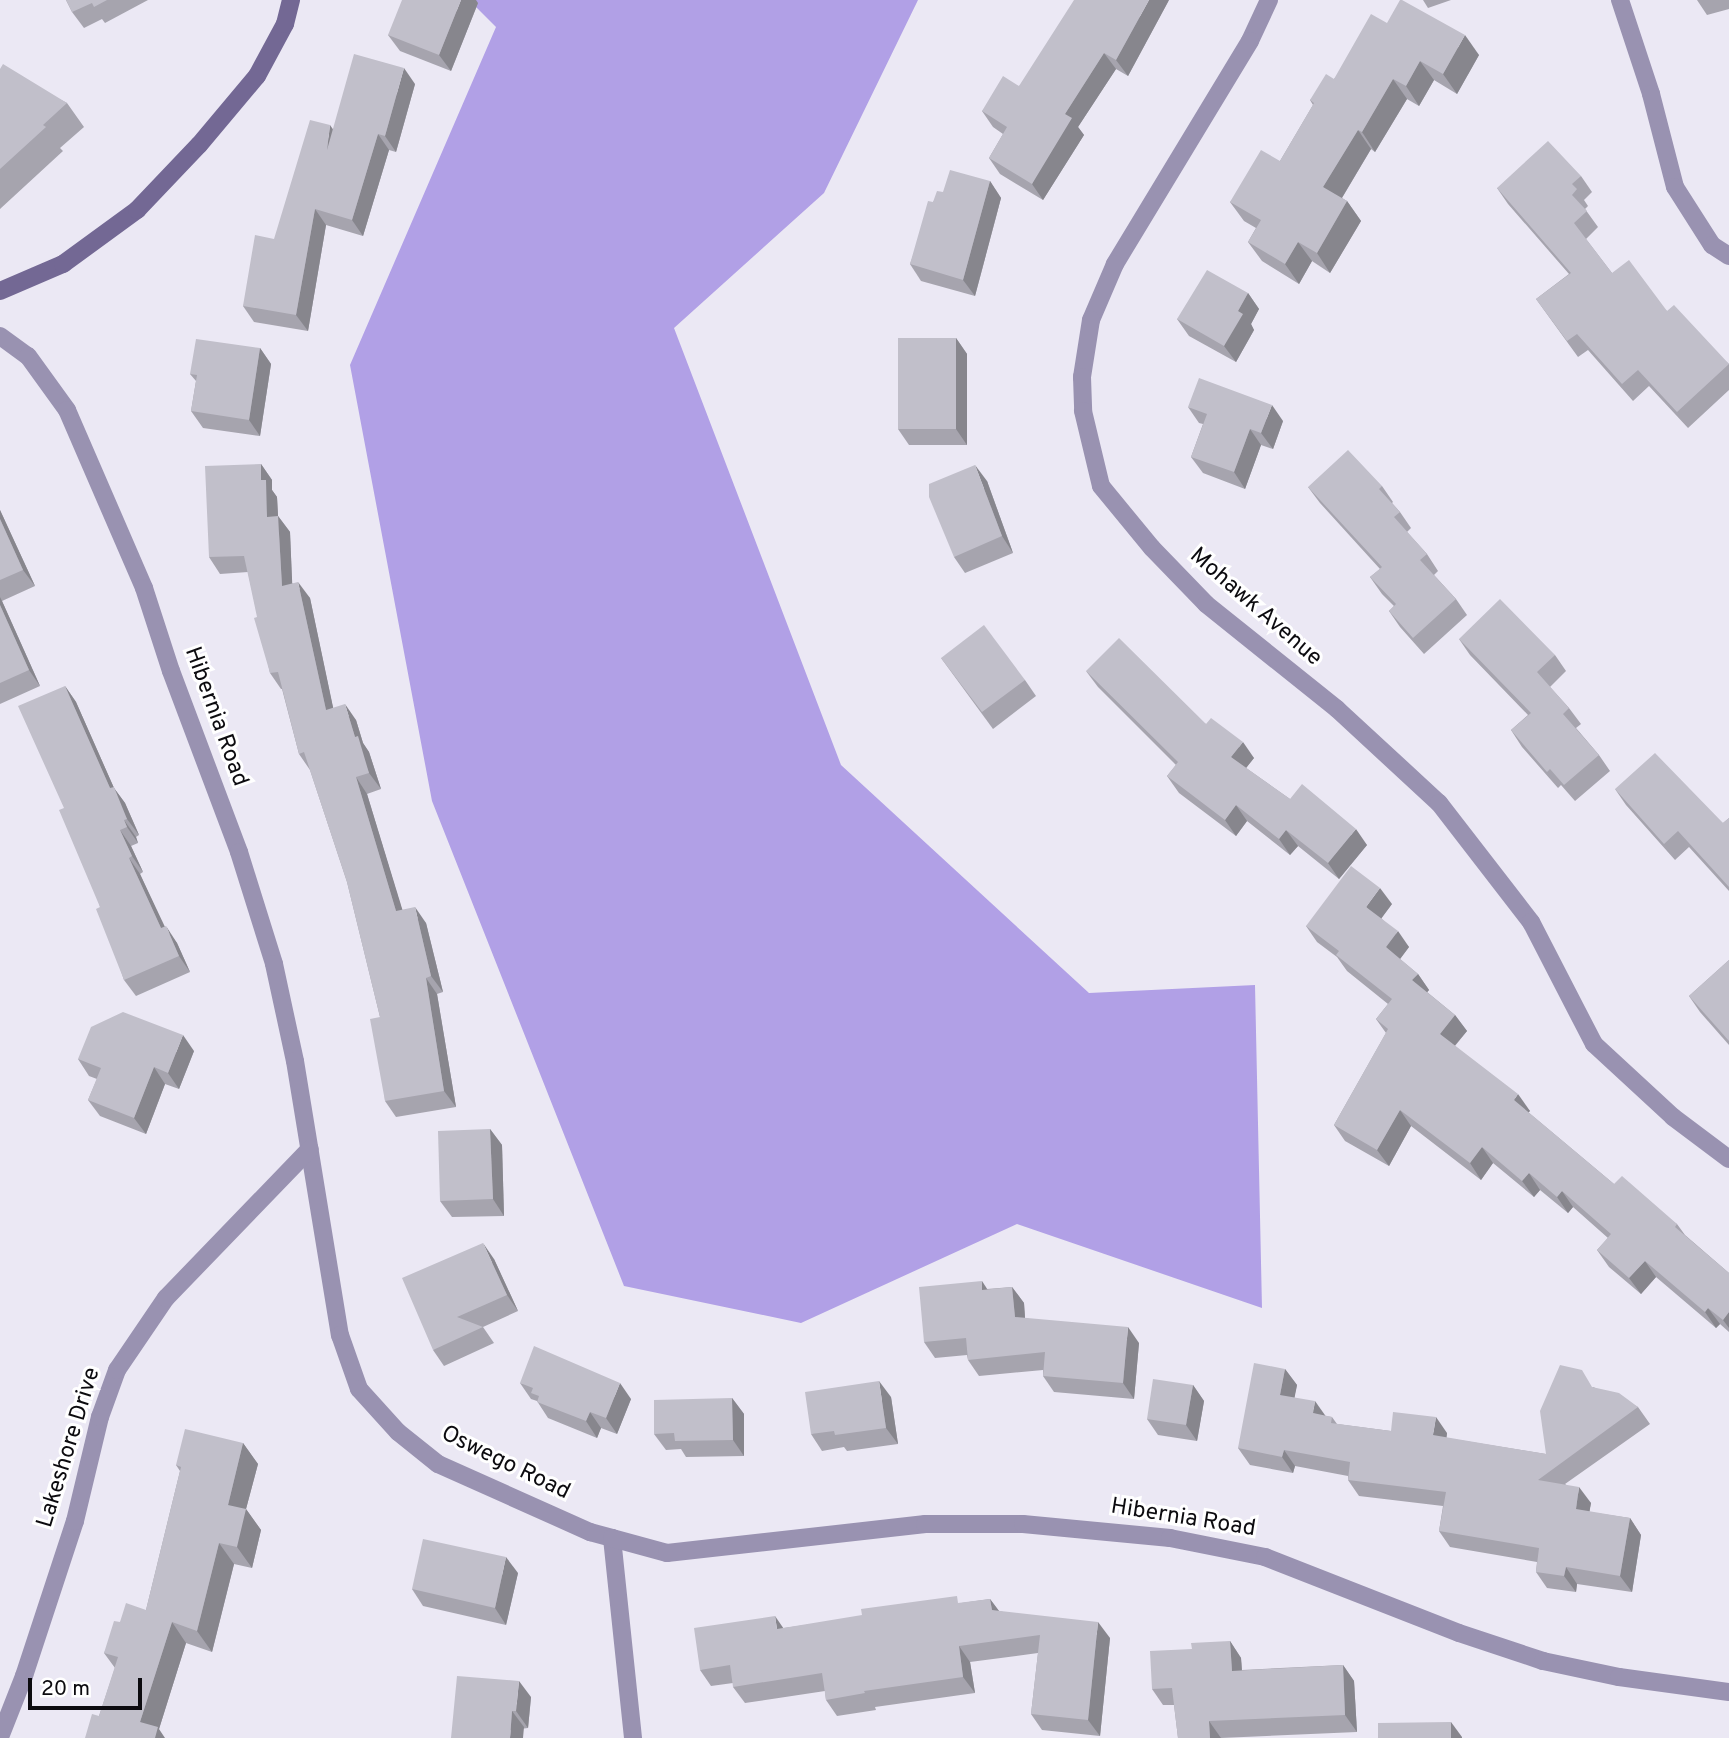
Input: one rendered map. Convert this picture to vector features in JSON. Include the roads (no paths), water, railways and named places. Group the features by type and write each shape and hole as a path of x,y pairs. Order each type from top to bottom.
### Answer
{"street":[{"path":"0,291 63,264 138,210 200,145 257,76 285,24 291,0"},
{"name":"Mohawk Avenue","path":"1269,0 1250,41 1115,264 1091,320 1082,377 1083,411 1101,486 1152,548 1206,604 1337,709 1439,803 1531,922 1594,1044 1673,1117 1729,1159"},
{"path":"1620,0 1651,94 1675,187 1712,245 1729,256"},
{"name":"Hibernia Road","path":"0,336 28,356 67,410 144,588 171,671 239,852 274,964 310,1149"},
{"name":"Oswego Road","path":"310,1149 340,1335 359,1389 398,1432 438,1464 590,1532 612,1538"},
{"name":"Lakeshore Drive","path":"0,1737 24,1676 75,1521 100,1417 117,1370 166,1298 310,1149"},
{"name":"Hibernia Road","path":"612,1538 667,1553 925,1524 1023,1524 1170,1538 1265,1557 1459,1633 1544,1661 1619,1677 1729,1692"},
{"path":"612,1538 633,1738"}]}
